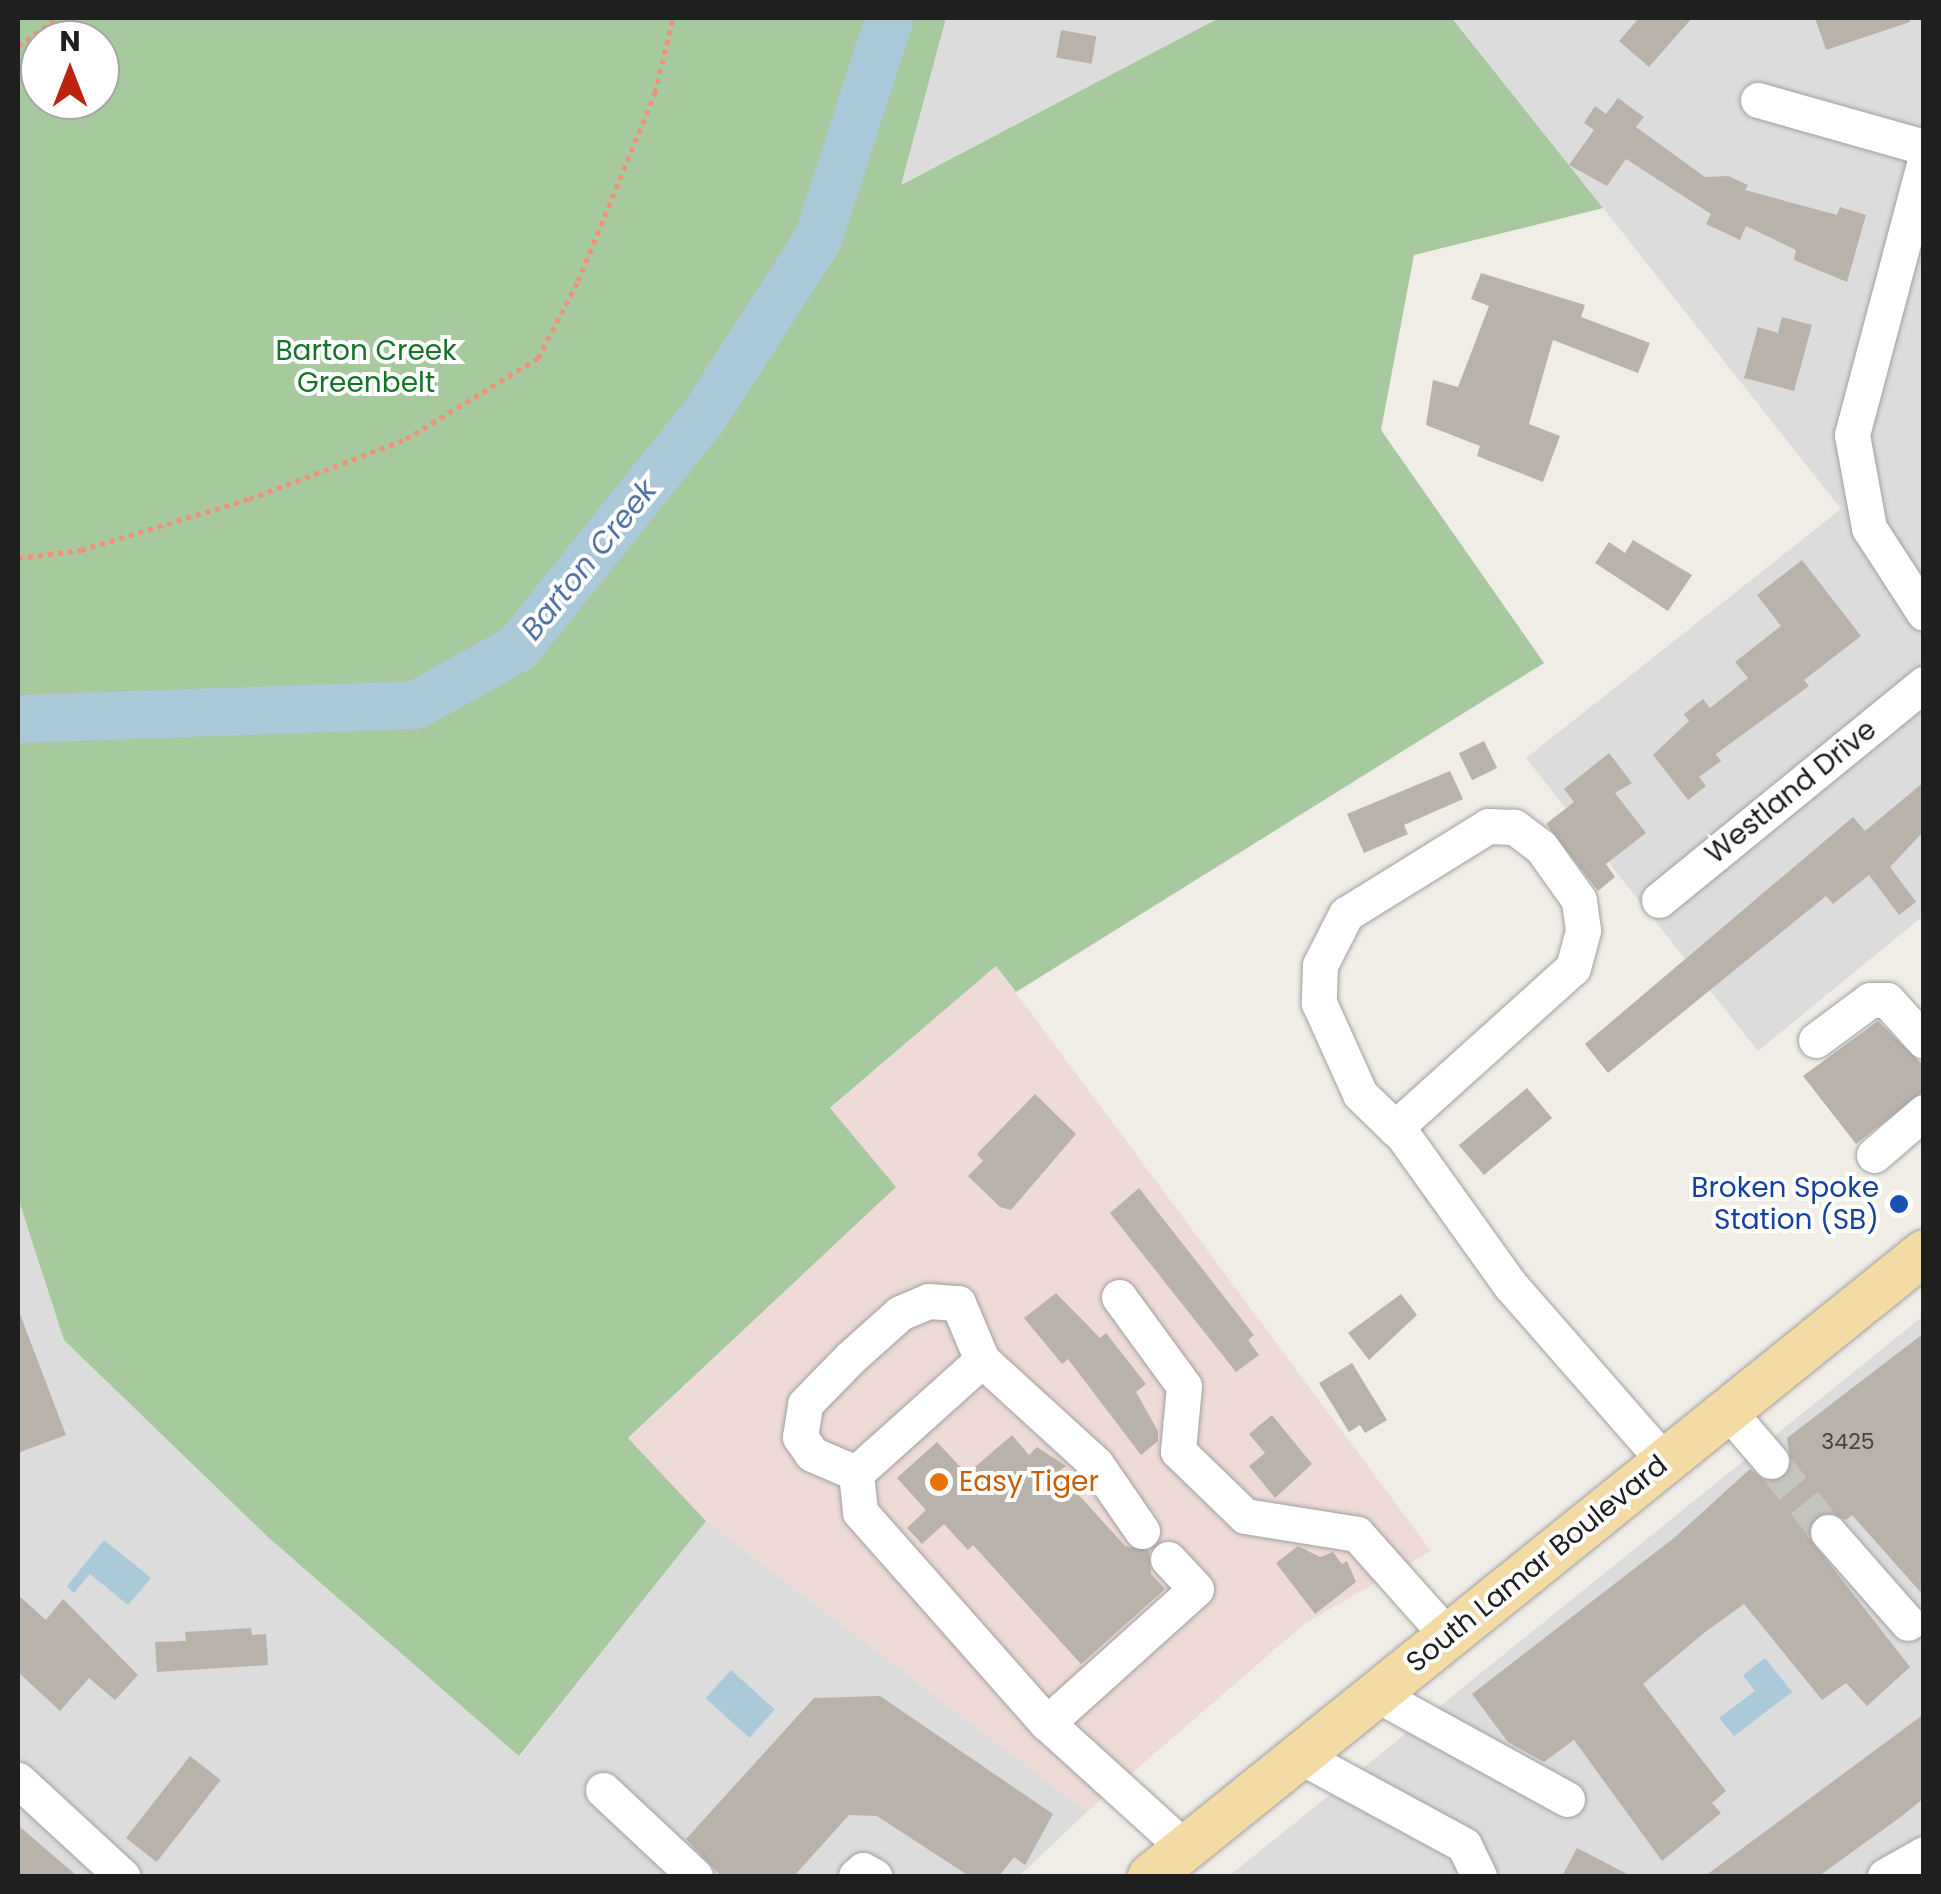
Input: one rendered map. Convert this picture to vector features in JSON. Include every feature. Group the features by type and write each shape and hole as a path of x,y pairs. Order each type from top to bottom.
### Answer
{"main road":[{"name":"South Lamar Boulevard","path":"1150,1876 1924,1252"}],"street":[{"path":"1758,100 1924,147"},
{"path":"1924,164 1852,435 1856,485 1869,528 1924,612"},
{"name":"Westland Drive","path":"1659,900 1924,684"},
{"path":"1396,1128 1573,968 1583,930 1578,900 1542,847 1514,827 1488,826 1346,914 1320,964 1319,1003 1360,1094 1396,1128 1512,1286 1664,1461"},
{"path":"1816,1040 1870,1000 1887,1000 1924,1041"},
{"path":"1874,1155 1924,1112"},
{"path":"1119,1297 1184,1386 1178,1452 1245,1516 1357,1534 1448,1636"},
{"path":"856,1474 812,1454 800,1437 805,1404 900,1314 928,1301 958,1302 982,1360 1096,1464 1142,1530"},
{"path":"856,1474 982,1360"},
{"path":"1728,1410 1771,1461"},
{"path":"856,1474 860,1512 1047,1724 1185,1848"},
{"path":"1828,1532 1908,1623"},
{"path":"1047,1724 1196,1588 1168,1559"},
{"path":"1376,1694 1567,1799"},
{"path":"1300,1756 1464,1845 1478,1876"},
{"path":"18,1780 122,1876"},
{"path":"604,1790 695,1876"},
{"path":"1886,1876 1924,1854"},
{"path":"856,1876 863,1870 874,1876"}],"path":[{"path":"18,46 57,18"},
{"path":"18,558 82,550 249,499 406,439 538,358 578,281 655,93 672,18"}],"shaded area":[{"path":"946,18 1219,18 900,185"},
{"path":"1453,18 1923,18 1923,916 1758,1051 1526,758 1841,509"},
{"path":"996,966 1431,1551 1304,1624 1087,1812 706,1521 628,1439 895,1187 830,1109"},
{"path":"18,1198 64,1340 520,1756 706,1521 1087,1812 1019,1876 18,1876"},
{"path":"1923,1316 1923,1876 1229,1876 1409,1731"}],"green space":[{"name":"Barton Creek Greenbelt","path":"18,18 946,18 901,185 1219,18 1452,18 1603,208 1414,255 1381,430 1544,663 1016,992 996,966 830,1108 896,1187 628,1438 706,1521 519,1756 268,1537 64,1340 18,1198"}],"water":[{"path":"104,1540 151,1578 128,1605 90,1574 74,1593 67,1586"},
{"path":"1765,1658 1792,1692 1734,1736 1719,1718 1755,1691 1743,1675"},
{"path":"731,1670 775,1709 749,1738 706,1698"}],"building":[{"path":"1639,18 1692,18 1649,67 1619,41"},
{"path":"1815,18 1910,18 1910,22 1826,50"},
{"path":"1061,30 1096,36 1092,64 1056,58"},
{"path":"1618,98 1644,117 1636,127 1705,177 1728,176 1748,185 1745,190 1837,215 1840,207 1866,215 1847,282 1794,260 1796,250 1746,226 1740,240 1706,224 1711,214 1626,159 1607,186 1569,165 1594,130 1584,123 1595,106 1606,114"},
{"path":"1481,273 1585,305 1581,317 1650,343 1638,373 1553,340 1529,424 1560,436 1543,482 1477,456 1480,446 1426,425 1433,380 1458,387 1489,306 1471,299"},
{"path":"1782,317 1812,325 1794,391 1744,378 1758,327 1778,333"},
{"path":"1633,540 1692,575 1668,611 1595,563 1609,542 1625,553"},
{"path":"1802,560 1861,636 1804,680 1809,686 1716,754 1721,761 1699,777 1706,786 1688,800 1653,755 1689,721 1684,714 1703,699 1710,708 1748,678 1735,662 1781,626 1757,595"},
{"path":"1484,741 1497,768 1472,780 1459,753"},
{"path":"1609,753 1632,783 1615,793 1646,833 1606,864 1615,877 1598,891 1546,824 1574,802 1564,789"},
{"path":"1450,771 1463,799 1404,825 1408,834 1364,853 1347,814"},
{"path":"1924,782 1924,831 1890,867 1916,902 1899,915 1869,875 1833,904 1826,896 1608,1073 1585,1044 1853,817 1865,831"},
{"path":"1878,1021 1924,1066 1924,1091 1856,1144 1803,1076"},
{"path":"1527,1088 1552,1118 1484,1175 1459,1145"},
{"path":"1035,1094 1076,1134 1011,1210 1000,1207 968,1176 983,1161 977,1154"},
{"path":"1139,1188 1254,1335 1248,1340 1259,1355 1236,1372 1110,1213"},
{"path":"1056,1293 1100,1338 1106,1333 1146,1384 1136,1392 1158,1431 1158,1441 1141,1455 1068,1359 1062,1364 1024,1318"},
{"path":"1401,1294 1417,1315 1369,1360 1348,1333"},
{"path":"18,1309 66,1435 18,1453"},
{"path":"1924,1333 1924,1596 1852,1515 1846,1520 1823,1511 1813,1517 1807,1535 1910,1667 1867,1706 1846,1683 1822,1700 1744,1604 1704,1633 1643,1684 1726,1791 1712,1803 1721,1813 1662,1861 1574,1740 1544,1762 1508,1742 1472,1694 1674,1538 1750,1469 1765,1481 1784,1478 1791,1467 1787,1438"},
{"path":"1352,1363 1387,1420 1365,1433 1360,1425 1349,1432 1319,1383"},
{"path":"1272,1415 1312,1464 1275,1498 1249,1466 1265,1453 1249,1434"},
{"path":"1012,1435 1029,1455 1037,1447 1066,1466 1058,1472 1125,1546 1149,1550 1151,1574 1165,1589 1081,1664 973,1545 968,1550 944,1524 922,1544 907,1528 926,1510 897,1478 937,1442 967,1474"},
{"path":"1298,1546 1320,1557 1333,1552 1342,1564 1347,1561 1356,1582 1315,1614 1276,1563"},
{"path":"18,1595 46,1620 63,1599 138,1675 115,1700 89,1678 60,1711 18,1672"},
{"path":"251,1628 252,1635 266,1634 268,1665 157,1672 155,1642 186,1641 185,1632"},
{"path":"880,1696 1053,1814 1025,1865 1014,1857 999,1876 969,1876 877,1816 849,1815 794,1876 721,1876 686,1839 814,1698"},
{"path":"1924,1714 1924,1798 1902,1816 1819,1876 1705,1876"},
{"path":"190,1756 221,1780 157,1862 126,1838"},
{"path":"18,1825 49,1852 77,1876 18,1876"},
{"path":"1577,1848 1631,1876 1562,1876"}],"waterway":[{"name":"Barton Creek","path":"18,719 416,705 518,648 704,416 818,239 890,18"}],"tunnel":[{"path":"1771,1461 1828,1532"}],"place":[{"name":"Broken Spoke Station (SB)","path":"1899,1204"},
{"name":"Easy Tiger","path":"939,1482"}]}
